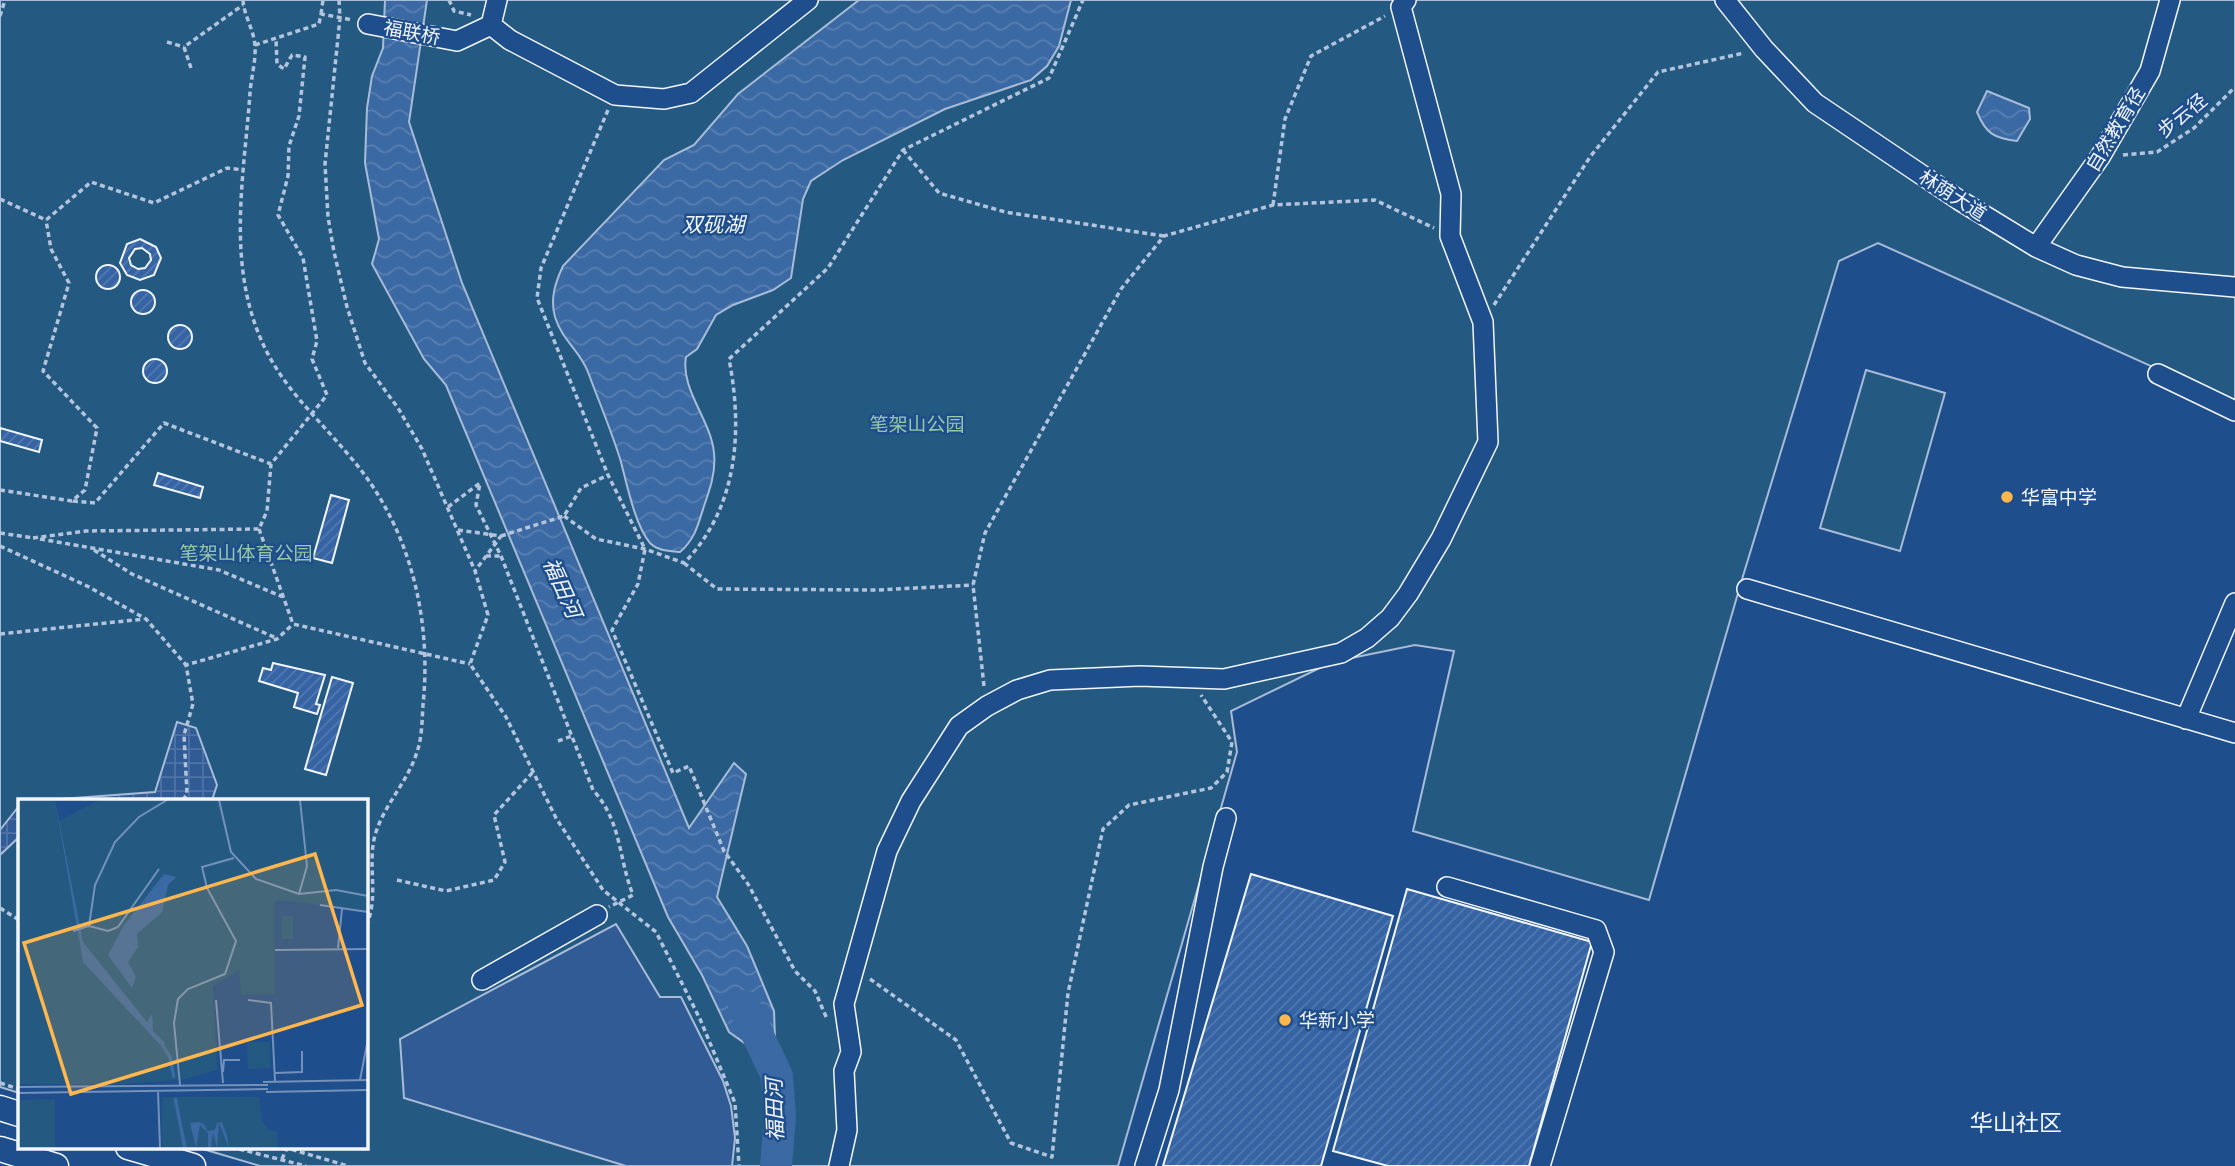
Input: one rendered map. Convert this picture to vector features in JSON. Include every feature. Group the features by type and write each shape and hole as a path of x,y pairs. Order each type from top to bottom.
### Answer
{"main road":[{"path":"0,1108 18,1114"},
{"path":"131,1148 193,1166"},
{"path":"0,1149 57,1166"}],"street":[{"path":"494,15 510,40 615,95 664,99 691,93 808,0"},
{"name":"林荫大道","path":"1725,0 1763,49 1815,103 2036,247 2076,265 2122,277 2235,287"},
{"name":"自然教育径","path":"2036,247 2100,158 2150,71 2170,0"},
{"path":"839,1166 847,1130 844,1071 851,1052 844,1004 854,967 887,851 911,801 959,726 987,706 1017,690 1050,680 1130,676 1224,679 1341,653 1367,638 1390,618 1441,539 1488,442 1483,323 1450,236 1451,194 1404,4"},
{"name":"福联桥","path":"368,24 457,41 494,15"},
{"path":"2158,374 2235,411"},
{"path":"1747,589 2235,733"},
{"path":"2186,719 2235,603"},
{"path":"1146,1166 1169,1090 1213,867 1226,818"},
{"path":"1447,887 1596,930 1604,951 1540,1166"},
{"path":"482,981 597,915"}],"path":[{"path":"0,16 5,0"},
{"path":"255,45 319,24 323,0"},
{"path":"339,0 340,18 325,163 328,217 337,266 346,307 365,363 398,408 422,449 474,571 488,615 470,664"},
{"path":"449,0 454,11 494,15"},
{"path":"684,562 705,541 734,471 736,395 729,359 828,268 903,150 1049,78 1083,0"},
{"path":"184,47 243,3 255,45 244,170 241,264 250,309 269,357 311,417 351,457 389,512 415,584 426,654 419,742 413,764 376,832 371,865 372,902 368,918"},
{"path":"1273,205 1285,119 1311,56 1404,4"},
{"path":"321,14 340,18"},
{"path":"276,39 277,64 284,69 292,55 305,57 299,116 289,146 288,176 278,215 303,258 317,341 312,359 327,395 271,464 267,511 259,529 293,624"},
{"path":"167,42 184,47"},
{"path":"184,47 191,68"},
{"path":"1483,323 1590,157 1658,72 1763,49"},
{"name":"步云径","path":"2100,158 2157,152 2194,128 2235,87"},
{"path":"615,95 541,268 537,298 608,475 645,549 638,584 611,630 673,773 689,766 730,858 748,884 795,971 815,991 830,1028"},
{"path":"903,150 939,193 1005,212 1164,236 1273,205 1375,200 1450,236"},
{"path":"46,220 91,182 154,203 227,169 244,170"},
{"path":"0,200 46,220"},
{"path":"46,220 51,249 69,284 43,371 97,428 85,490 72,501"},
{"path":"987,706 973,585 985,533 1121,289 1164,236"},
{"path":"0,490 95,503 164,423 271,464"},
{"path":"457,530 500,536 564,516 581,488 608,475"},
{"path":"448,507 480,483 476,505 502,556 593,790 607,805 609,818 620,837 622,866 633,895 617,901 597,915"},
{"path":"564,516 596,539 645,549 684,562 717,589 877,590 973,585"},
{"path":"33,538 86,531 259,529"},
{"path":"0,533 219,570 283,597"},
{"path":"474,571 500,536"},
{"path":"0,546 87,586 146,619 186,665 192,704 184,735 187,794 184,799"},
{"path":"92,549 132,574 277,639"},
{"path":"486,556 502,556"},
{"path":"0,634 146,619"},
{"path":"293,624 470,664 506,717 556,818 603,890 656,932 700,1019 735,1103 739,1166"},
{"path":"186,665 277,639 293,624"},
{"path":"854,967 956,1040 1011,1143 1052,1157 1068,993 1103,829 1129,805 1211,788 1227,772 1232,741 1191,680"},
{"path":"558,741 572,736"},
{"path":"397,880 446,891 494,880 505,862 494,815 533,772"},
{"path":"0,908 18,919"},
{"path":"0,1083 18,1089"},
{"path":"235,1148 306,1166"},
{"path":"282,1159 287,1148 348,1166"}],"green space":[{"name":"笔架山公园","path":"0,0 2235,0 2235,404 1878,243 1839,261 1743,576 1649,900 1413,831 1454,651 1415,645 1332,662 1231,711 1237,752 1118,1166 260,1166 199,1148 368,1148 368,799 18,799 18,1093 0,1087"},
{"path":"1866,370 1945,393 1900,551 1820,528"}],"shaded area":[{"path":"177,722 196,728 217,785 212,799 60,799 155,792"},
{"path":"18,807 18,838 0,855 0,830"},
{"path":"616,924 660,997 681,997 723,1081 731,1106 735,1138 732,1166 626,1166 404,1098 400,1039"}],"water":[{"path":"385,0 427,0 409,122 462,283 689,828 734,763 746,774 717,897 747,946 774,1011 775,1038 753,1049 729,1032 702,975 668,917 446,385 424,359 372,264 379,239 365,163 367,108 372,76 383,48"},
{"name":"双砚湖","path":"859,0 1071,0 1059,46 1047,66 1031,80 945,109 843,160 811,181 803,199 791,278 773,290 733,305 716,315 697,349 686,357 687,381 712,441 713,474 693,537 680,552 660,549 650,543 640,526 617,451 588,372 558,325 553,297 558,279 563,266 664,160 694,145 738,94"},
{"path":"1987,91 2029,108 2030,119 2017,141 1992,134 1984,125 1977,112"}],"building":[{"path":"140,239 156,247 161,258 154,275 140,280 127,275 120,263 127,244","holes":["142,248 150,254 151,260 145,268 138,269 131,265 129,258 135,249"]},
{"path":"108,265 117,268 120,277 117,286 108,289 99,286 96,277 99,268"},
{"path":"143,290 152,293 155,302 152,311 143,314 134,311 131,302 134,293"},
{"path":"180,325 189,328 192,337 189,346 180,349 171,346 168,337 171,328"},
{"path":"155,359 164,362 167,371 164,380 155,383 146,380 143,371 146,362"},
{"path":"0,428 42,440 39,452 0,441"},
{"path":"158,473 203,487 200,498 154,485"},
{"path":"331,495 349,500 332,563 313,558"},
{"path":"273,663 325,675 316,704 320,705 317,714 294,707 298,693 259,681 263,668 271,670"},
{"path":"332,677 353,683 326,775 305,769"},
{"name":"华新小学","path":"1251,874 1393,916 1321,1166 1163,1166"},
{"path":"1407,889 1592,942 1529,1166 1388,1166 1333,1151"}],"waterway":[{"name":"福田河","path":"744,1006 777,1076 780,1117 776,1166"}],"place":[{"name":"华富中学","path":"2007,497"},
{"name":"华新小学","path":"1285,1020"}],"district":[{"name":"华山社区","path":"2016,1123"}],"park label":[{"name":"笔架山体育公园","path":"246,553"}]}
